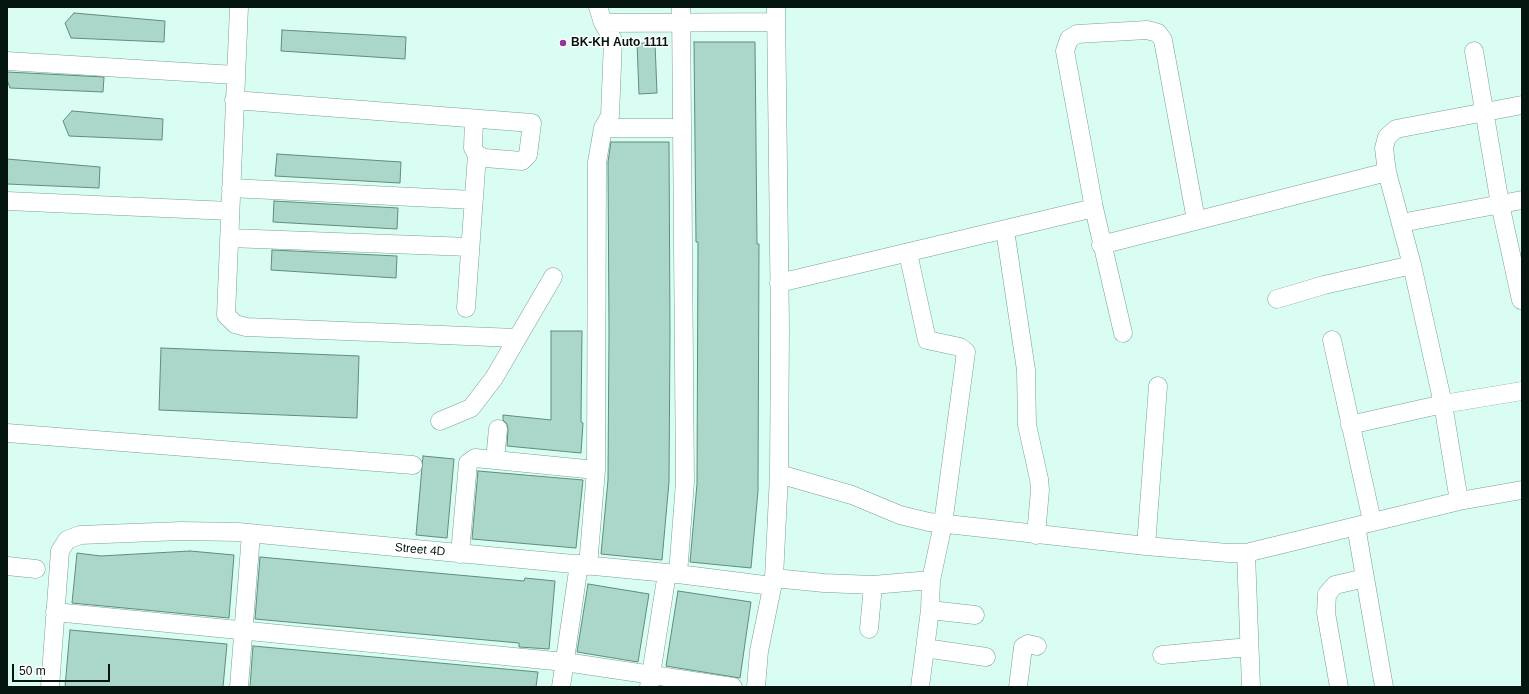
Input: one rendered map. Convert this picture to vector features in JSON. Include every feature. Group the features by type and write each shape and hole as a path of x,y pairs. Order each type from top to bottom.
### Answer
{"street":[{"path":"239,7 230,188 226,315 234,324 246,327 516,338"},
{"path":"561,687 584,565 596,470 597,162 603,128 610,116 613,40 600,15 776,14 780,474 773,582 759,651 756,687"},
{"path":"650,680 672,574 685,482 681,15"},
{"path":"1123,333 1101,245 1065,52 1069,39 1077,34 1147,30 1158,34 1163,40 1196,220"},
{"path":"1474,51 1500,204 1522,303"},
{"path":"7,61 235,75"},
{"path":"234,100 532,123 528,156 522,161 485,158 477,155"},
{"path":"1459,501 1443,404 1412,265 1387,172 1384,148 1387,137 1396,129 1522,105"},
{"path":"466,308 477,155 473,148 474,119"},
{"path":"603,128 682,128"},
{"path":"1101,245 1387,172"},
{"path":"230,188 473,200"},
{"path":"1401,223 1522,200"},
{"path":"7,201 230,211"},
{"path":"779,283 908,254 1094,208"},
{"path":"1005,230 1026,370 1027,425 1039,479 1040,490 1036,535"},
{"path":"229,238 470,247"},
{"path":"908,254 927,340 960,347 966,352 943,524 931,580 930,610 920,687"},
{"path":"1277,299 1324,285 1412,265"},
{"path":"440,421 471,408 494,378 553,276"},
{"path":"1332,340 1350,425 1364,524 1365,578 1384,687"},
{"path":"1146,546 1158,386"},
{"path":"1350,425 1443,404 1522,390"},
{"path":"494,460 498,429"},
{"path":"7,433 413,465"},
{"path":"460,554 468,463 474,458 596,470"},
{"path":"780,474 852,495 900,515 943,524 1146,546 1246,553 1459,501 1522,490"},
{"name":"Street 4D","path":"55,612 60,551 67,540 80,535 181,531 251,534 672,574 773,582 873,585 931,580"},
{"path":"239,687 242,632 251,534"},
{"path":"1246,553 1249,647 1252,687"},
{"path":"7,566 36,569"},
{"path":"1339,687 1326,613 1327,594 1335,585 1365,578"},
{"path":"869,629 873,585"},
{"path":"930,610 975,615"},
{"path":"50,687 55,612 242,632 565,662 650,680 733,687"},
{"path":"1018,687 1023,647 1028,644 1037,646"},
{"path":"1162,655 1249,647"},
{"path":"925,648 986,657"}],"building":[{"path":"74,13 165,21 164,42 71,38 65,23"},
{"path":"282,30 406,37 405,59 281,51"},
{"path":"694,42 755,42 757,244 759,244 758,491 751,568 690,562 697,484 698,242 696,242"},
{"path":"637,43 655,43 657,93 639,94"},
{"path":"7,72 104,77 103,92 10,88 7,80"},
{"path":"72,111 163,119 162,140 69,136 63,121"},
{"path":"611,142 669,142 669,482 662,560 601,554 608,480 608,162"},
{"path":"277,154 401,162 400,183 275,176"},
{"path":"7,159 100,167 99,188 7,184"},
{"path":"274,201 398,208 397,229 273,222"},
{"path":"272,250 397,256 396,278 271,270"},
{"path":"551,331 582,331 581,422 583,423 581,453 507,446 508,430 507,424 503,420 503,415 551,420"},
{"path":"161,348 359,356 357,418 159,410"},
{"path":"423,456 454,459 447,538 416,535"},
{"path":"478,471 583,480 576,548 472,539"},
{"path":"190,551 234,555 229,618 72,603 77,553 101,556"},
{"path":"260,557 524,581 525,578 555,581 549,649 519,647 519,643 255,619"},
{"path":"588,584 649,594 638,662 577,652"},
{"path":"678,591 751,602 740,678 666,666"},
{"path":"70,630 227,644 223,687 65,687"},
{"path":"253,646 538,672 536,687 250,687"}],"place":[{"name":"BK-KH Auto 1111","path":"563,43"}]}
